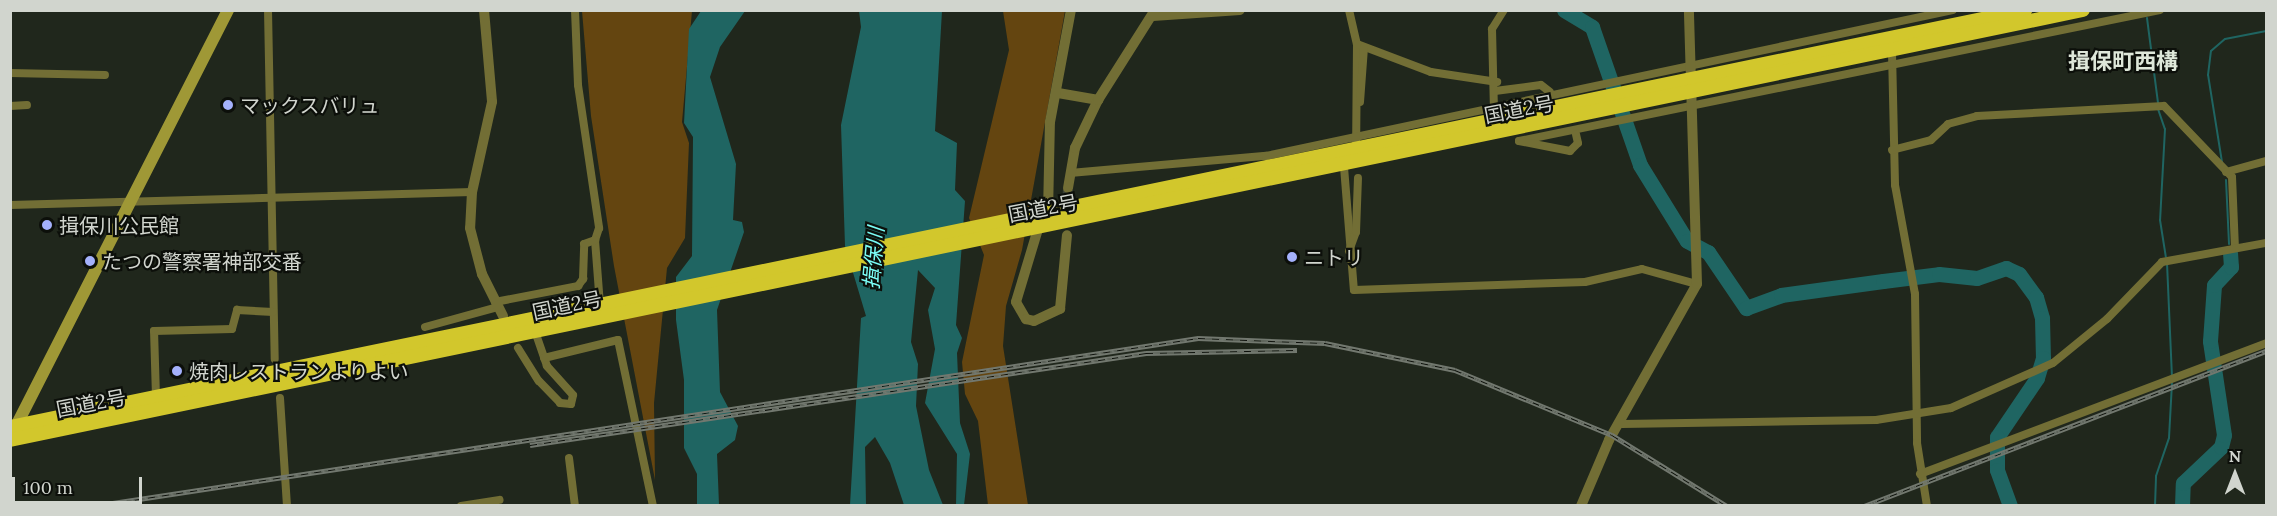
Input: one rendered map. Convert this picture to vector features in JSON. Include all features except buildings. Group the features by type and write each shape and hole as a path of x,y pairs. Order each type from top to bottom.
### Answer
{"highway":[{"name":"国道2号","path":"1689,93 2025,10"},
{"name":"国道2号","path":"1023,225 1038,229 1515,135 1609,110 2083,10"},
{"name":"国道2号","path":"12,433 535,332 620,308 1023,225 1048,214 1356,150 1494,113 1609,110"},
{"name":"国道2号","path":"12,433 156,397 600,304 620,308"}],"main road":[{"path":"12,433 228,10"}],"street":[{"path":"268,10 270,201 275,359"},
{"path":"484,10 492,102 472,192 473,248 499,308"},
{"path":"575,10 578,85 599,228 595,240 600,304"},
{"path":"1048,214 1050,122 1058,93 1071,10"},
{"path":"1068,188 1075,148 1098,100 1154,13 1240,10"},
{"path":"1349,10 1360,45 1360,102"},
{"path":"1494,113 1496,87 1492,29 1504,10"},
{"path":"1581,506 1604,450 1622,424 1697,284 1689,93 1689,10"},
{"path":"1070,173 1266,156 1356,134 1494,113 1616,81 1953,10"},
{"path":"1609,110 1689,93 1894,66 2160,10"},
{"path":"1360,45 1431,72 1496,87 1541,85 1550,92"},
{"path":"1356,150 1360,45"},
{"path":"1892,52 1894,66 1892,150 1917,316 1920,474 1927,506"},
{"path":"10,73 105,75"},
{"path":"1058,93 1098,100"},
{"path":"10,106 27,105"},
{"path":"1892,150 1931,140 1948,124 1977,116 2164,106 2232,177 2235,248"},
{"path":"1515,135 1570,151 1578,143 1576,134"},
{"path":"2226,172 2266,161"},
{"path":"1344,167 1348,254 1354,291 1585,282 1642,269 1697,284"},
{"path":"1348,254 1356,232 1358,178"},
{"path":"10,205 270,201 472,192"},
{"path":"1038,229 1016,303 1026,319 1034,321 1060,309 1067,235"},
{"path":"425,327 578,286 583,279 584,244 595,240"},
{"path":"1622,424 1918,416 1994,393 2039,372 2107,319 2156,265 2266,243"},
{"path":"156,397 154,331 232,329 237,310 273,312"},
{"path":"518,348 539,381 560,403 571,404 573,395 544,358 535,332"},
{"path":"544,358 618,339 653,506"},
{"path":"1920,474 2266,343"},
{"path":"280,398 287,506"},
{"path":"569,458 575,506"},
{"path":"461,506 500,500"}],"shaded area":[{"path":"582,11 692,11 682,122 689,143 685,238 667,268 654,403 655,480 614,266 591,116"},
{"path":"1003,11 1065,11 1022,250 1006,306 1003,346 1028,505 988,505 978,421 965,394 962,362 984,255 969,218 1009,50"}],"water":[{"path":"701,11 745,11 720,47 710,77 736,164 733,220 742,222 744,232 717,310 720,392 738,426 735,440 717,454 719,505 697,505 697,474 684,448 684,380 676,320 676,277 692,256 693,137 684,123 689,29"},
{"name":"揖保川","path":"859,11 942,11 935,131 957,143 955,190 965,201 956,325 962,338 957,353 960,423 970,454 964,505 956,505 957,454 925,403 935,349 928,310 935,288 918,270 911,342 918,364 916,406 929,470 943,505 904,505 890,463 875,437 865,447 866,505 850,505 861,318 866,316 845,246 841,125 861,27"}],"waterway":[{"path":"1564,10 1592,27 1640,165 1687,241 1708,252 1746,308 1781,295 1939,274 1977,278 2006,268 2019,274 2036,297 2042,318 2043,358 2037,378 1997,437 1997,470 2010,506"},
{"path":"2147,18 2158,103"},
{"path":"2222,162 2208,75 2211,51 2225,39 2266,31"},
{"path":"2158,109 2165,129 2160,220 2166,257"},
{"path":"2226,180 2229,244"},
{"path":"2182,506 2183,483 2221,447 2224,435 2210,341 2214,285 2231,267 2230,253"},
{"path":"2167,263 2172,377"},
{"path":"2155,506 2156,476 2169,438 2172,383"}],"tunnel":[{"path":"1067,215 1068,188"}],"railway":[{"path":"93,506 1198,338 1325,343 1455,370 1612,435 1727,506"},
{"path":"530,445 1146,353 1297,350"},
{"path":"1864,506 2266,351"}],"place":[{"name":"マックスバリュ","path":"228,105"},
{"name":"揖保川公民館","path":"47,225"},
{"name":"ニトリ","path":"1292,257"},
{"name":"たつの警察署神部交番","path":"90,261"},
{"name":"焼肉レストランよりよい","path":"177,371"}],"district":[{"name":"揖保町西構","path":"2123,62"}]}
